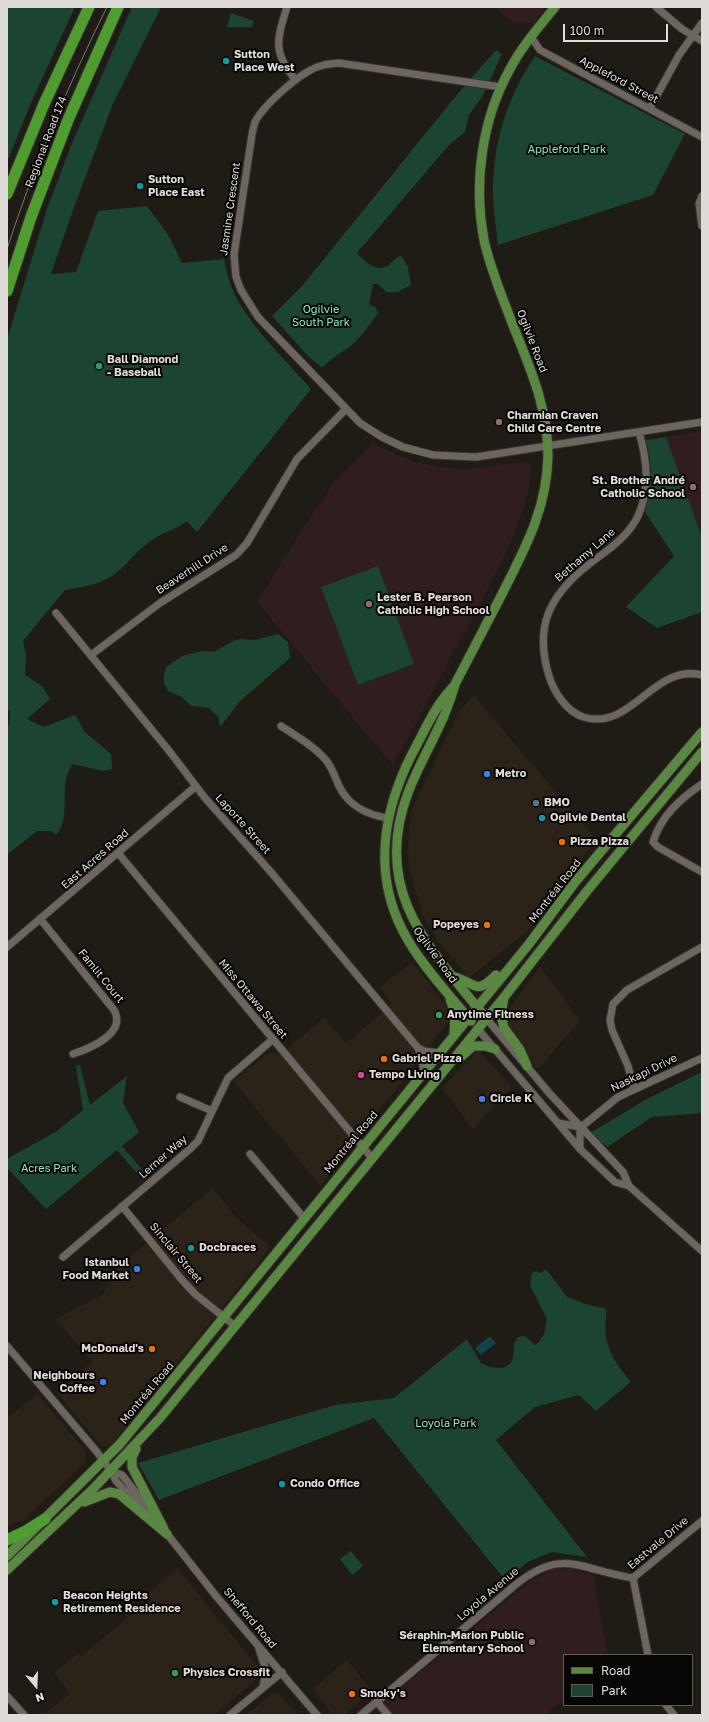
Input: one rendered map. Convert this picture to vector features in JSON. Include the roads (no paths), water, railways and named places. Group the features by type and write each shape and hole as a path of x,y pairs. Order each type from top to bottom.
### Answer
{"highway":[{"name":"Regional Road 174","path":"7,194 44,104 89,7"},
{"name":"Regional Road 174","path":"7,291 31,217 68,120 118,7"},
{"path":"7,1540 26,1531 45,1519"}],"main road":[{"name":"Ogilvie Road","path":"486,1018 419,932 410,915 400,884 398,851 400,823 408,793 449,706 455,684 536,525 545,490 548,447 546,418 542,402 496,277 482,230 480,184 482,156 489,121 501,87 510,69 531,37 555,7"},
{"name":"Ogilvie Road","path":"455,684 442,698 406,765 393,797 388,818 384,858 392,900 409,943 478,1028"},
{"name":"Montréal Road","path":"7,1556 104,1461 224,1318 304,1218 363,1148 468,1017 529,944 576,881 702,732"},
{"path":"7,1570 77,1505 138,1443 160,1418 504,996 586,891 702,752"},
{"path":"576,881 586,891"},
{"path":"453,977 471,986 482,986 486,984 517,952 529,944"},
{"path":"444,988 454,1007 454,1035"},
{"path":"504,996 501,1015 504,1028 520,1050 527,1066"},
{"path":"433,1082 446,1074 468,1049 473,1046 485,1046 495,1049"},
{"path":"138,1443 132,1457 132,1467 167,1534"},
{"path":"77,1505 101,1494 110,1492 119,1494 167,1534"}],"street":[{"path":"287,7 280,32 278,48 283,64 296,80"},
{"path":"656,7 682,29 702,41"},
{"path":"650,108 679,55 702,23"},
{"name":"Appleford Street","path":"531,37 540,50 702,137"},
{"name":"Jasmine Crescent","path":"501,87 338,63 308,71 296,80 264,110 255,121 236,242 234,265 241,290 258,318 360,423 382,437 413,450 434,456 476,457 702,422"},
{"path":"702,196 699,204 702,226"},
{"name":"Beaverhill Drive","path":"90,655 160,603 236,555 247,543 297,460 346,408"},
{"name":"Bethamy Lane","path":"638,432 645,454 647,474 641,508 628,532 613,546 570,580 550,606 545,622 544,638 546,666 551,683 567,708 581,716 596,720 612,717 627,710 640,701 653,687 669,678 691,674 702,675"},
{"name":"Laporte Street","path":"56,613 196,786 270,871 418,1048 424,1072"},
{"path":"281,726 314,748 326,760 348,800 360,810 377,817 388,818"},
{"path":"702,784 670,810 657,830 653,842 658,848 702,872"},
{"name":"East Acres Road","path":"7,947 41,920 196,786"},
{"name":"Miss Ottawa Street","path":"118,853 272,1040 372,1158"},
{"name":"Famlit Court","path":"41,920 114,1010 118,1017 117,1025 111,1033 92,1048 73,1054"},
{"path":"634,1089 628,1066 612,1030 610,1020 613,1004 627,990 702,948"},
{"name":"Ogilvie Road","path":"486,1018 580,1128 623,1172 629,1186 702,1251"},
{"name":"Ogilvie Road","path":"478,1028 580,1149 615,1182 629,1186"},
{"name":"Lerner Way","path":"63,1257 198,1141 228,1078 272,1040"},
{"path":"418,1048 440,1053"},
{"name":"Naskapi Drive","path":"580,1128 608,1104 634,1089 702,1058"},
{"path":"180,1097 212,1111"},
{"path":"558,1122 580,1128 580,1149"},
{"path":"250,1154 304,1218"},
{"name":"Sinclair Street","path":"122,1206 182,1280 235,1326"},
{"name":"Shefford Road","path":"7,1346 104,1461 116,1481 167,1534 257,1645 282,1672 317,1715"},
{"name":"Eastvale Drive","path":"648,1654 633,1578 702,1521"},
{"name":"Loyola Avenue","path":"360,1715 514,1586 541,1567 557,1563 572,1563 633,1578"},
{"path":"257,1645 266,1670 263,1687"},
{"path":"230,1715 282,1672"},
{"path":"7,1696 24,1715"},
{"path":"377,1702 388,1715"},
{"path":"667,1706 674,1715"}],"water":[{"path":"490,1336 496,1343 481,1355 475,1348"}],"tram line":[{"path":"7,249 17,218 52,126 107,7"}],"place":[{"name":"Sutton Place West","path":"226,61"},
{"name":"Sutton Place East","path":"140,186"},
{"name":"Ball Diamond - Baseball","path":"99,366"},
{"name":"Charmian Craven Child Care Centre","path":"499,422"},
{"name":"St. Brother André Catholic School","path":"693,487"},
{"name":"Lester B. Pearson Catholic High School","path":"369,604"},
{"name":"Metro","path":"487,774"},
{"name":"BMO","path":"536,803"},
{"name":"Ogilvie Dental","path":"542,818"},
{"name":"Pizza Pizza","path":"562,842"},
{"name":"Popeyes","path":"487,925"},
{"name":"Anytime Fitness","path":"439,1015"},
{"name":"Gabriel Pizza","path":"384,1059"},
{"name":"Tempo Living","path":"361,1075"},
{"name":"Circle K","path":"482,1099"},
{"name":"Docbraces","path":"191,1248"},
{"name":"Istanbul Food Market","path":"137,1269"},
{"name":"McDonald's","path":"152,1349"},
{"name":"Neighbours Coffee","path":"103,1382"},
{"name":"Condo Office","path":"282,1484"},
{"name":"Beacon Heights Retirement Residence","path":"55,1602"},
{"name":"Séraphin-Marion Public Elementary School","path":"532,1642"},
{"name":"Physics Crossfit","path":"175,1673"},
{"name":"Smoky's","path":"352,1694"}],"park label":[{"name":"Appleford Park","path":"567,150"},
{"name":"Ogilvie South Park","path":"321,316"},
{"name":"Acres Park","path":"49,1169"},
{"name":"Loyola Park","path":"446,1424"}]}
